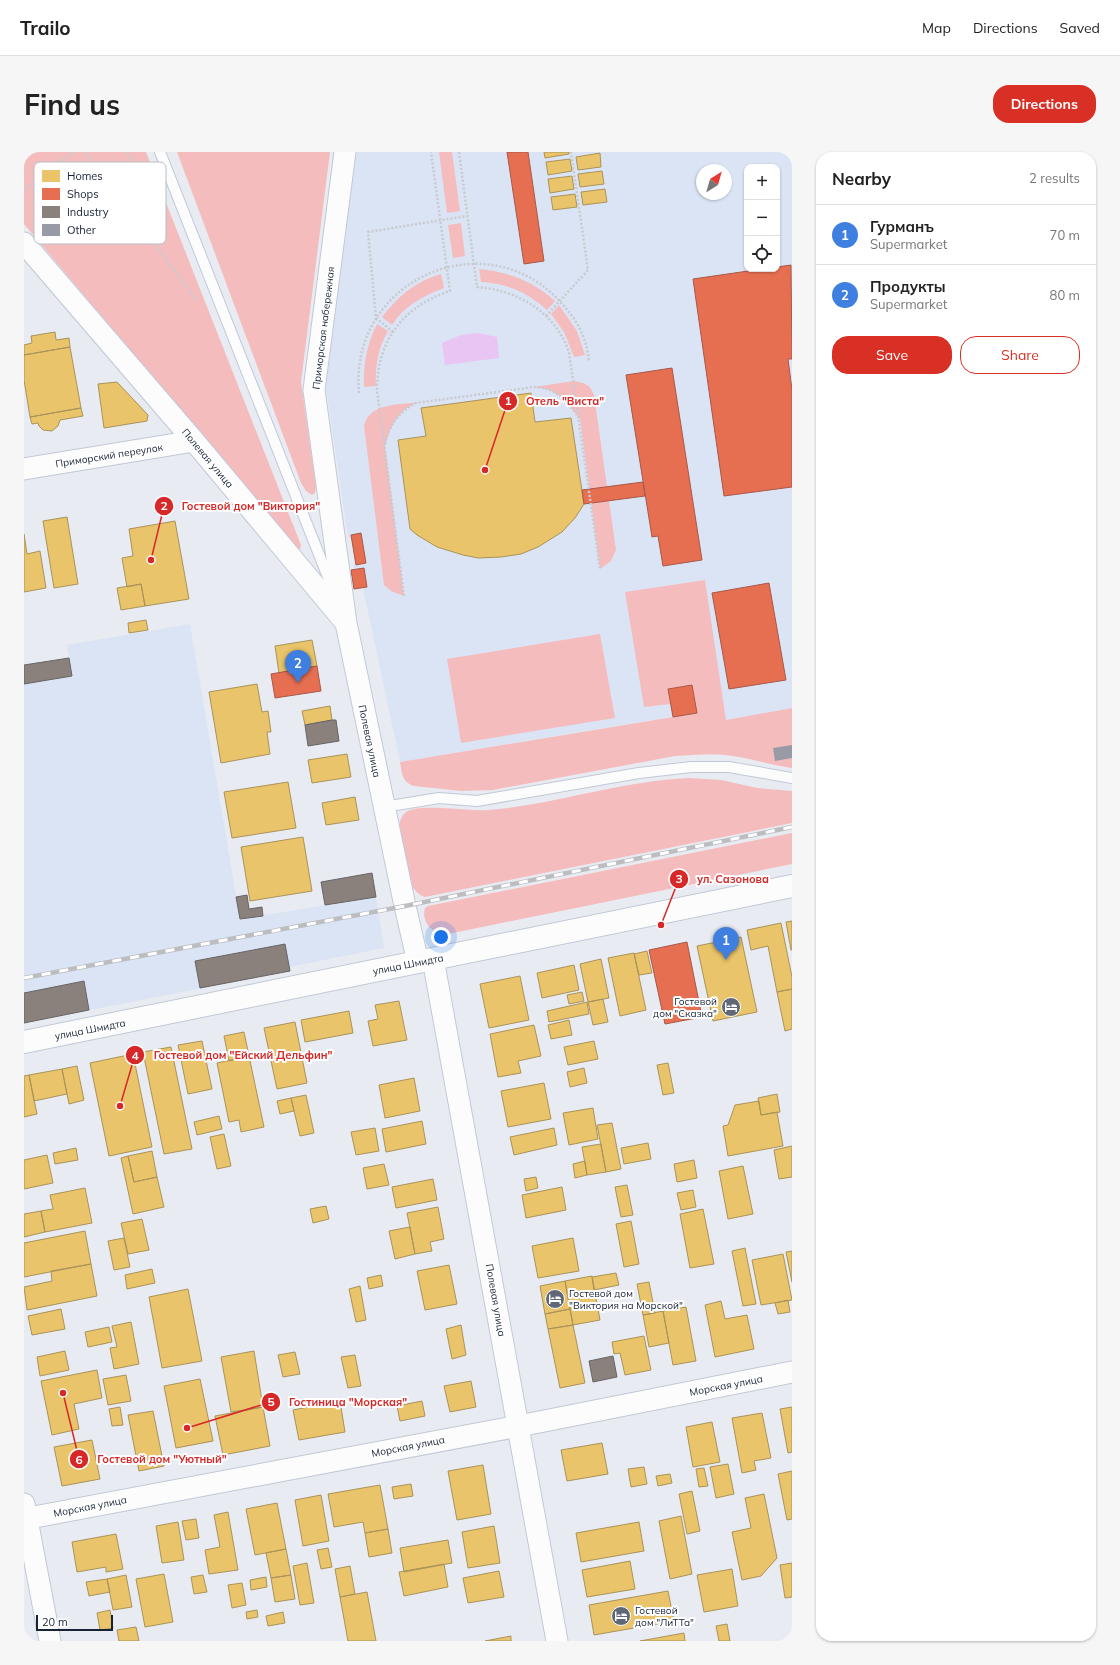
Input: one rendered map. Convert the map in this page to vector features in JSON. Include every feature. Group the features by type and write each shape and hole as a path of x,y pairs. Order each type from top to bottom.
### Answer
{"street":[{"name":"Приморская набережная","path":"345,152 314,390 346,623"},
{"name":"Полевая улица","path":"24,243 194,440 346,623 384,806 426,960 519,1426 557,1641"},
{"name":"Приморский переулок","path":"24,468 194,440"},
{"name":"улица Шмидта","path":"24,1042 792,886"},
{"name":"Морская улица","path":"25,1513 519,1426 792,1372"},
{"path":"25,1513 50,1641"}],"lane":[{"path":"160,152 164,162"},
{"path":"166,167 346,623"},
{"path":"384,806 440,798 477,801 639,773 691,767 729,767 792,778"}],"path":[{"path":"60,162 73,152"},
{"path":"85,152 93,162"},
{"path":"404,596 377,390 383,351 393,332 414,309 428,300 450,290 431,152"},
{"path":"459,152 477,287 494,288 517,296 531,304 546,316 563,337 570,352 600,569"},
{"path":"546,316 588,270 571,152"},
{"path":"24,190 34,182"},
{"path":"393,332 376,318 368,232 467,216"},
{"path":"155,244 200,304"},
{"path":"359,393 358,366 366,335 376,318 394,295 419,277 447,268 474,264 497,266 517,271 535,280 560,300 582,331 588,350 589,362"},
{"path":"385,447 390,428 398,416 412,405 428,401 538,387 550,390 564,399 580,419"}],"shaded area":[{"path":"24,152 146,152 150,162 34,162 34,236 24,224"},
{"path":"177,152 330,152 301,382 316,486 315,493 312,495 306,491 301,483"},
{"path":"355,152 792,152 792,708 726,720 724,708 400,762 363,588 354,589 351,570 354,569 353,565 356,564 352,537 348,537 326,388"},
{"path":"439,152 452,152 460,211 447,213"},
{"path":"166,203 301,545 300,549 297,549 41,244 166,244"},
{"path":"461,223 465,256 453,258 448,225"},
{"path":"479,269 500,272 520,279 538,288 555,301 547,310 540,304 516,290 499,284 481,282"},
{"path":"441,274 444,288 415,302 402,312 392,325 382,317 394,302 408,290 423,281"},
{"path":"559,305 577,331 585,355 574,357 564,332 551,314"},
{"path":"377,324 388,331 378,358 376,386 364,387 366,354"},
{"path":"478,333 497,337 499,358 445,365 442,343 461,335"},
{"path":"574,381 587,385 591,388 594,395 616,550 611,561 600,569 580,419 564,399 550,390 534,387"},
{"path":"420,402 406,408 396,419 389,433 385,447 404,596 391,591 384,585 364,426 367,418 379,409 387,406"},
{"path":"705,580 726,720 792,708 792,768 733,756 706,754 675,756 493,790 461,791 414,786 405,780 402,774 400,762 697,713 692,685 668,689 671,704 644,707 625,592"},
{"path":"190,624 240,919 376,897 384,948 289,967 289,971 24,1023 24,684 72,676 67,645"},
{"path":"600,634 615,718 461,743 447,659"},
{"path":"689,778 721,780 757,788 792,791 792,823 425,897 420,895 410,883 399,836 399,830 401,818 405,813 411,810 432,808 489,810 539,803 639,783"},
{"path":"792,833 792,864 443,935 431,929 424,917 425,908 428,906"}],"building: Homes":[{"path":"544,152 569,152 569,154 545,158"},
{"path":"600,153 601,167 578,170 576,157"},
{"path":"570,159 572,171 548,175 546,162"},
{"path":"602,171 604,184 580,187 578,174"},
{"path":"572,176 574,189 550,193 548,179"},
{"path":"605,189 607,202 583,205 581,192"},
{"path":"575,194 577,207 553,210 551,197"},
{"path":"55,332 56,340 69,338 70,347 24,355 24,345 32,343 31,336"},
{"path":"70,347 81,408 30,417 24,380 24,355"},
{"path":"117,382 148,415 147,421 104,428 98,384"},
{"path":"531,393 535,422 571,418 584,504 575,518 562,532 538,547 521,554 501,557 478,558 463,555 437,547 417,535 410,529 398,440 426,436 421,408"},
{"path":"81,408 83,416 60,420 58,426 52,431 43,430 38,423 32,424 30,417"},
{"path":"67,517 78,584 54,588 43,521"},
{"path":"175,521 189,599 145,606 141,584 127,587 122,558 133,556 129,529"},
{"path":"24,534 27,554 40,551 46,588 24,592"},
{"path":"141,584 145,606 121,610 117,588"},
{"path":"146,620 148,630 129,633 128,623"},
{"path":"312,640 317,666 279,673 275,646"},
{"path":"257,684 262,712 268,711 271,732 267,732 270,754 221,763 209,692"},
{"path":"330,706 332,720 305,725 302,711"},
{"path":"347,754 351,777 312,783 308,760"},
{"path":"288,782 296,828 232,838 224,792"},
{"path":"355,797 359,820 326,825 322,803"},
{"path":"303,837 312,891 250,901 241,847"},
{"path":"792,921 792,950 791,950 786,922"},
{"path":"781,923 792,977 792,989 777,992 768,946 751,950 747,930"},
{"path":"741,937 757,1012 713,1021 697,946"},
{"path":"647,951 652,973 639,975 634,954"},
{"path":"634,953 646,1010 620,1016 608,958"},
{"path":"601,959 609,998 588,1002 580,964"},
{"path":"574,965 579,990 542,998 537,973"},
{"path":"520,976 529,1020 489,1028 480,984"},
{"path":"792,989 792,1029 785,1031 777,992"},
{"path":"582,992 584,1001 569,1004 567,995"},
{"path":"603,999 608,1022 593,1025 588,1002"},
{"path":"399,1001 407,1040 373,1046 368,1021 378,1019 375,1005"},
{"path":"587,1002 589,1014 549,1022 547,1011"},
{"path":"349,1011 353,1033 305,1042 301,1020"},
{"path":"569,1020 572,1035 551,1039 548,1025"},
{"path":"295,1022 307,1083 277,1089 264,1028"},
{"path":"534,1025 541,1056 518,1061 521,1073 498,1077 490,1034"},
{"path":"244,1032 249,1056 229,1061 224,1036"},
{"path":"202,1041 212,1089 188,1094 178,1045"},
{"path":"594,1041 598,1059 568,1065 564,1047"},
{"path":"171,1047 192,1149 164,1154 143,1052"},
{"path":"133,1054 152,1147 109,1156 90,1063"},
{"path":"249,1056 264,1127 241,1132 239,1120 229,1122 217,1063"},
{"path":"668,1063 674,1093 663,1095 657,1065"},
{"path":"77,1066 84,1100 69,1104 62,1069"},
{"path":"584,1068 587,1083 570,1087 567,1072"},
{"path":"62,1069 67,1094 34,1101 29,1075"},
{"path":"29,1075 37,1114 24,1117 24,1076"},
{"path":"414,1078 420,1111 385,1118 379,1085"},
{"path":"544,1083 551,1119 508,1127 501,1091"},
{"path":"777,1094 780,1112 761,1115 758,1098"},
{"path":"306,1095 314,1133 300,1136 291,1098"},
{"path":"291,1098 294,1111 280,1114 277,1101"},
{"path":"759,1101 761,1115 777,1112 783,1146 728,1156 723,1126 728,1125 735,1105"},
{"path":"593,1108 598,1139 569,1145 563,1113"},
{"path":"219,1116 222,1129 197,1135 194,1122"},
{"path":"422,1121 426,1144 386,1152 382,1129"},
{"path":"612,1123 621,1169 606,1172 597,1125"},
{"path":"375,1128 379,1151 356,1155 351,1132"},
{"path":"554,1128 557,1145 514,1155 510,1137"},
{"path":"224,1134 231,1166 217,1169 210,1137"},
{"path":"648,1143 651,1159 624,1164 621,1148"},
{"path":"601,1144 606,1172 587,1175 582,1147"},
{"path":"792,1146 792,1177 779,1179 774,1150"},
{"path":"76,1148 78,1160 55,1164 53,1153"},
{"path":"152,1151 157,1177 134,1182 128,1156"},
{"path":"47,1155 53,1183 24,1189 24,1160"},
{"path":"128,1156 134,1182 157,1177 164,1207 133,1214 121,1158"},
{"path":"694,1160 697,1178 677,1182 674,1164"},
{"path":"585,1161 587,1175 575,1178 573,1164"},
{"path":"384,1164 389,1185 367,1189 363,1168"},
{"path":"743,1166 753,1214 728,1219 719,1171"},
{"path":"536,1177 538,1188 526,1191 524,1179"},
{"path":"433,1179 437,1200 396,1208 392,1187"},
{"path":"627,1185 633,1215 621,1217 615,1187"},
{"path":"562,1187 566,1210 526,1218 522,1195"},
{"path":"85,1188 92,1223 45,1232 41,1211 53,1209 50,1195"},
{"path":"693,1190 696,1207 681,1210 677,1193"},
{"path":"326,1206 329,1219 313,1223 310,1209"},
{"path":"438,1207 444,1239 430,1242 432,1251 415,1254 407,1213"},
{"path":"703,1209 714,1264 690,1268 680,1214"},
{"path":"41,1211 45,1232 24,1237 24,1214"},
{"path":"142,1219 149,1250 128,1254 121,1223"},
{"path":"631,1221 639,1264 624,1267 616,1224"},
{"path":"410,1227 415,1254 395,1259 389,1231"},
{"path":"85,1231 91,1264 24,1277 24,1243"},
{"path":"124,1238 130,1267 114,1270 108,1241"},
{"path":"573,1238 579,1271 538,1278 532,1246"},
{"path":"745,1248 756,1304 743,1306 732,1251"},
{"path":"792,1251 792,1282 786,1252"},
{"path":"783,1254 792,1300 761,1305 752,1260"},
{"path":"91,1264 97,1296 27,1310 24,1287 52,1281 51,1271"},
{"path":"449,1265 457,1304 425,1310 417,1271"},
{"path":"152,1269 155,1283 127,1289 125,1275"},
{"path":"616,1273 619,1285 594,1290 592,1277"},
{"path":"381,1275 383,1286 369,1289 367,1278"},
{"path":"592,1276 600,1320 573,1325 565,1281"},
{"path":"565,1281 570,1309 545,1314 540,1286"},
{"path":"649,1282 655,1313 643,1315 637,1284"},
{"path":"360,1286 366,1320 356,1322 349,1289"},
{"path":"188,1289 202,1361 162,1368 149,1297"},
{"path":"788,1300 790,1312 778,1314 775,1303"},
{"path":"721,1301 725,1319 747,1315 754,1349 715,1357 705,1305"},
{"path":"686,1307 696,1361 673,1365 663,1311"},
{"path":"61,1309 65,1329 32,1335 28,1316"},
{"path":"570,1309 573,1325 548,1329 545,1314"},
{"path":"663,1311 669,1343 649,1347 643,1315"},
{"path":"131,1322 139,1364 114,1369 110,1348 117,1347 112,1326"},
{"path":"461,1325 466,1355 452,1359 446,1329"},
{"path":"573,1325 585,1383 560,1388 548,1329"},
{"path":"109,1327 112,1342 88,1347 85,1332"},
{"path":"644,1336 651,1370 625,1375 620,1353 614,1354 612,1342"},
{"path":"65,1351 69,1370 40,1376 37,1357"},
{"path":"254,1351 263,1407 231,1412 221,1357"},
{"path":"295,1352 300,1374 283,1377 278,1355"},
{"path":"355,1355 361,1386 348,1388 341,1357"},
{"path":"97,1370 102,1398 74,1404 79,1429 52,1435 41,1381"},
{"path":"126,1375 131,1401 108,1405 103,1379"},
{"path":"200,1379 213,1441 176,1448 164,1386"},
{"path":"471,1381 476,1407 450,1412 444,1386"},
{"path":"340,1401 345,1432 299,1440 293,1410"},
{"path":"422,1401 425,1416 400,1421 397,1406"},
{"path":"120,1407 123,1425 112,1426 109,1409"},
{"path":"263,1407 270,1446 223,1455 215,1416"},
{"path":"792,1407 792,1452 788,1453 780,1409"},
{"path":"153,1411 164,1466 139,1471 128,1415"},
{"path":"762,1413 771,1458 754,1461 756,1470 742,1473 732,1418"},
{"path":"712,1422 720,1462 693,1467 686,1427"},
{"path":"92,1440 100,1479 62,1486 54,1447"},
{"path":"602,1443 608,1474 567,1481 561,1450"},
{"path":"728,1464 734,1494 716,1498 710,1467"},
{"path":"483,1465 491,1514 457,1520 448,1471"},
{"path":"644,1467 647,1484 631,1487 628,1469"},
{"path":"704,1468 708,1486 699,1487 696,1469"},
{"path":"792,1471 792,1519 787,1520 778,1474"},
{"path":"670,1474 672,1483 658,1486 656,1476"},
{"path":"411,1484 413,1496 394,1499 392,1487"},
{"path":"380,1485 388,1529 365,1533 363,1522 334,1527 328,1494"},
{"path":"692,1491 700,1531 687,1534 679,1494"},
{"path":"764,1494 777,1558 761,1576 742,1580 732,1532 751,1528 745,1498"},
{"path":"321,1495 329,1541 303,1546 295,1500"},
{"path":"277,1503 286,1549 255,1555 246,1509"},
{"path":"228,1512 238,1570 209,1574 205,1550 220,1547 214,1515"},
{"path":"681,1516 692,1574 670,1579 659,1521"},
{"path":"196,1519 199,1538 186,1540 182,1521"},
{"path":"178,1522 184,1560 162,1563 156,1526"},
{"path":"639,1522 644,1551 581,1562 576,1533"},
{"path":"494,1526 500,1563 468,1568 462,1532"},
{"path":"388,1529 392,1553 369,1557 365,1533"},
{"path":"116,1534 123,1569 106,1572 106,1567 77,1572 72,1542"},
{"path":"448,1540 452,1563 404,1572 400,1548"},
{"path":"328,1548 332,1567 321,1569 317,1550"},
{"path":"286,1549 291,1575 271,1578 266,1553"},
{"path":"630,1561 635,1589 587,1597 582,1570"},
{"path":"307,1563 314,1603 300,1605 293,1566"},
{"path":"792,1563 792,1597 785,1598 780,1565"},
{"path":"444,1564 448,1587 404,1596 399,1572"},
{"path":"350,1566 355,1594 340,1597 335,1569"},
{"path":"732,1569 738,1606 704,1612 697,1575"},
{"path":"499,1571 504,1597 468,1603 463,1578"},
{"path":"164,1574 173,1622 145,1627 136,1579"},
{"path":"126,1575 132,1607 113,1610 107,1579"},
{"path":"203,1575 207,1592 194,1594 191,1577"},
{"path":"291,1575 295,1599 275,1602 271,1578"},
{"path":"266,1577 267,1587 251,1590 250,1580"},
{"path":"107,1579 110,1592 89,1596 86,1582"},
{"path":"242,1583 246,1605 232,1608 228,1585"},
{"path":"668,1591 674,1621 594,1635 589,1605"},
{"path":"367,1592 376,1641 348,1641 340,1597"},
{"path":"110,1610 113,1628 100,1630 97,1613"},
{"path":"257,1610 258,1617 247,1619 246,1612"},
{"path":"283,1612 285,1623 268,1626 266,1616"},
{"path":"727,1624 730,1641 719,1641 716,1626"},
{"path":"136,1627 139,1641 119,1641 117,1630"},
{"path":"684,1633 685,1641 640,1641"},
{"path":"511,1636 511,1641 485,1641"}],"building: Shops":[{"path":"507,152 528,152 544,261 524,264"},
{"path":"791,265 792,359 788,359 792,390 792,487 724,496 693,279 744,272 780,272 780,267"},
{"path":"672,368 702,560 663,566 658,536 652,537 626,375"},
{"path":"643,482 645,496 584,504 582,490"},
{"path":"361,533 366,563 356,565 351,535"},
{"path":"364,568 367,587 354,589 351,570"},
{"path":"769,583 786,680 729,689 712,593"},
{"path":"317,666 321,691 275,698 271,674"},
{"path":"692,685 697,713 673,717 668,689"},
{"path":"687,942 702,1017 665,1024 649,950"}],"building: Industry":[{"path":"69,658 72,676 24,684 24,665"},
{"path":"336,720 339,741 308,746 305,725"},
{"path":"372,873 376,897 325,905 321,882"},
{"path":"247,895 249,909 262,907 263,916 240,919 236,897"},
{"path":"285,944 290,971 200,988 195,961"},
{"path":"84,981 89,1010 24,1023 24,993"},
{"path":"613,1356 617,1377 593,1382 589,1361"}],"building: Other":[{"path":"792,745 792,758 775,761 773,748"}],"railway":[{"path":"24,978 405,906 792,827"}],"place":[{"name":"Отель \"Виста\"","path":"485,470"},
{"name":"Гостевой дом \"Виктория\"","path":"151,560"},
{"name":"Продукты","path":"298,683"},
{"name":"ул. Сазонова","path":"661,925"},
{"name":"Гурманъ","path":"726,960"},
{"name":"Гостевой дом \"Сказка\"","path":"731,1007"},
{"name":"Гостевой дом \"Ейский Дельфин\"","path":"120,1106"},
{"name":"Гостевой дом \"Виктория на Морской\"","path":"555,1299"},
{"name":"Гостевой дом \"Уютный\"","path":"63,1393"},
{"name":"Гостиница \"Морская\"","path":"187,1428"},
{"name":"Гостевой дом \"ЛиТТа\"","path":"621,1616"}]}
